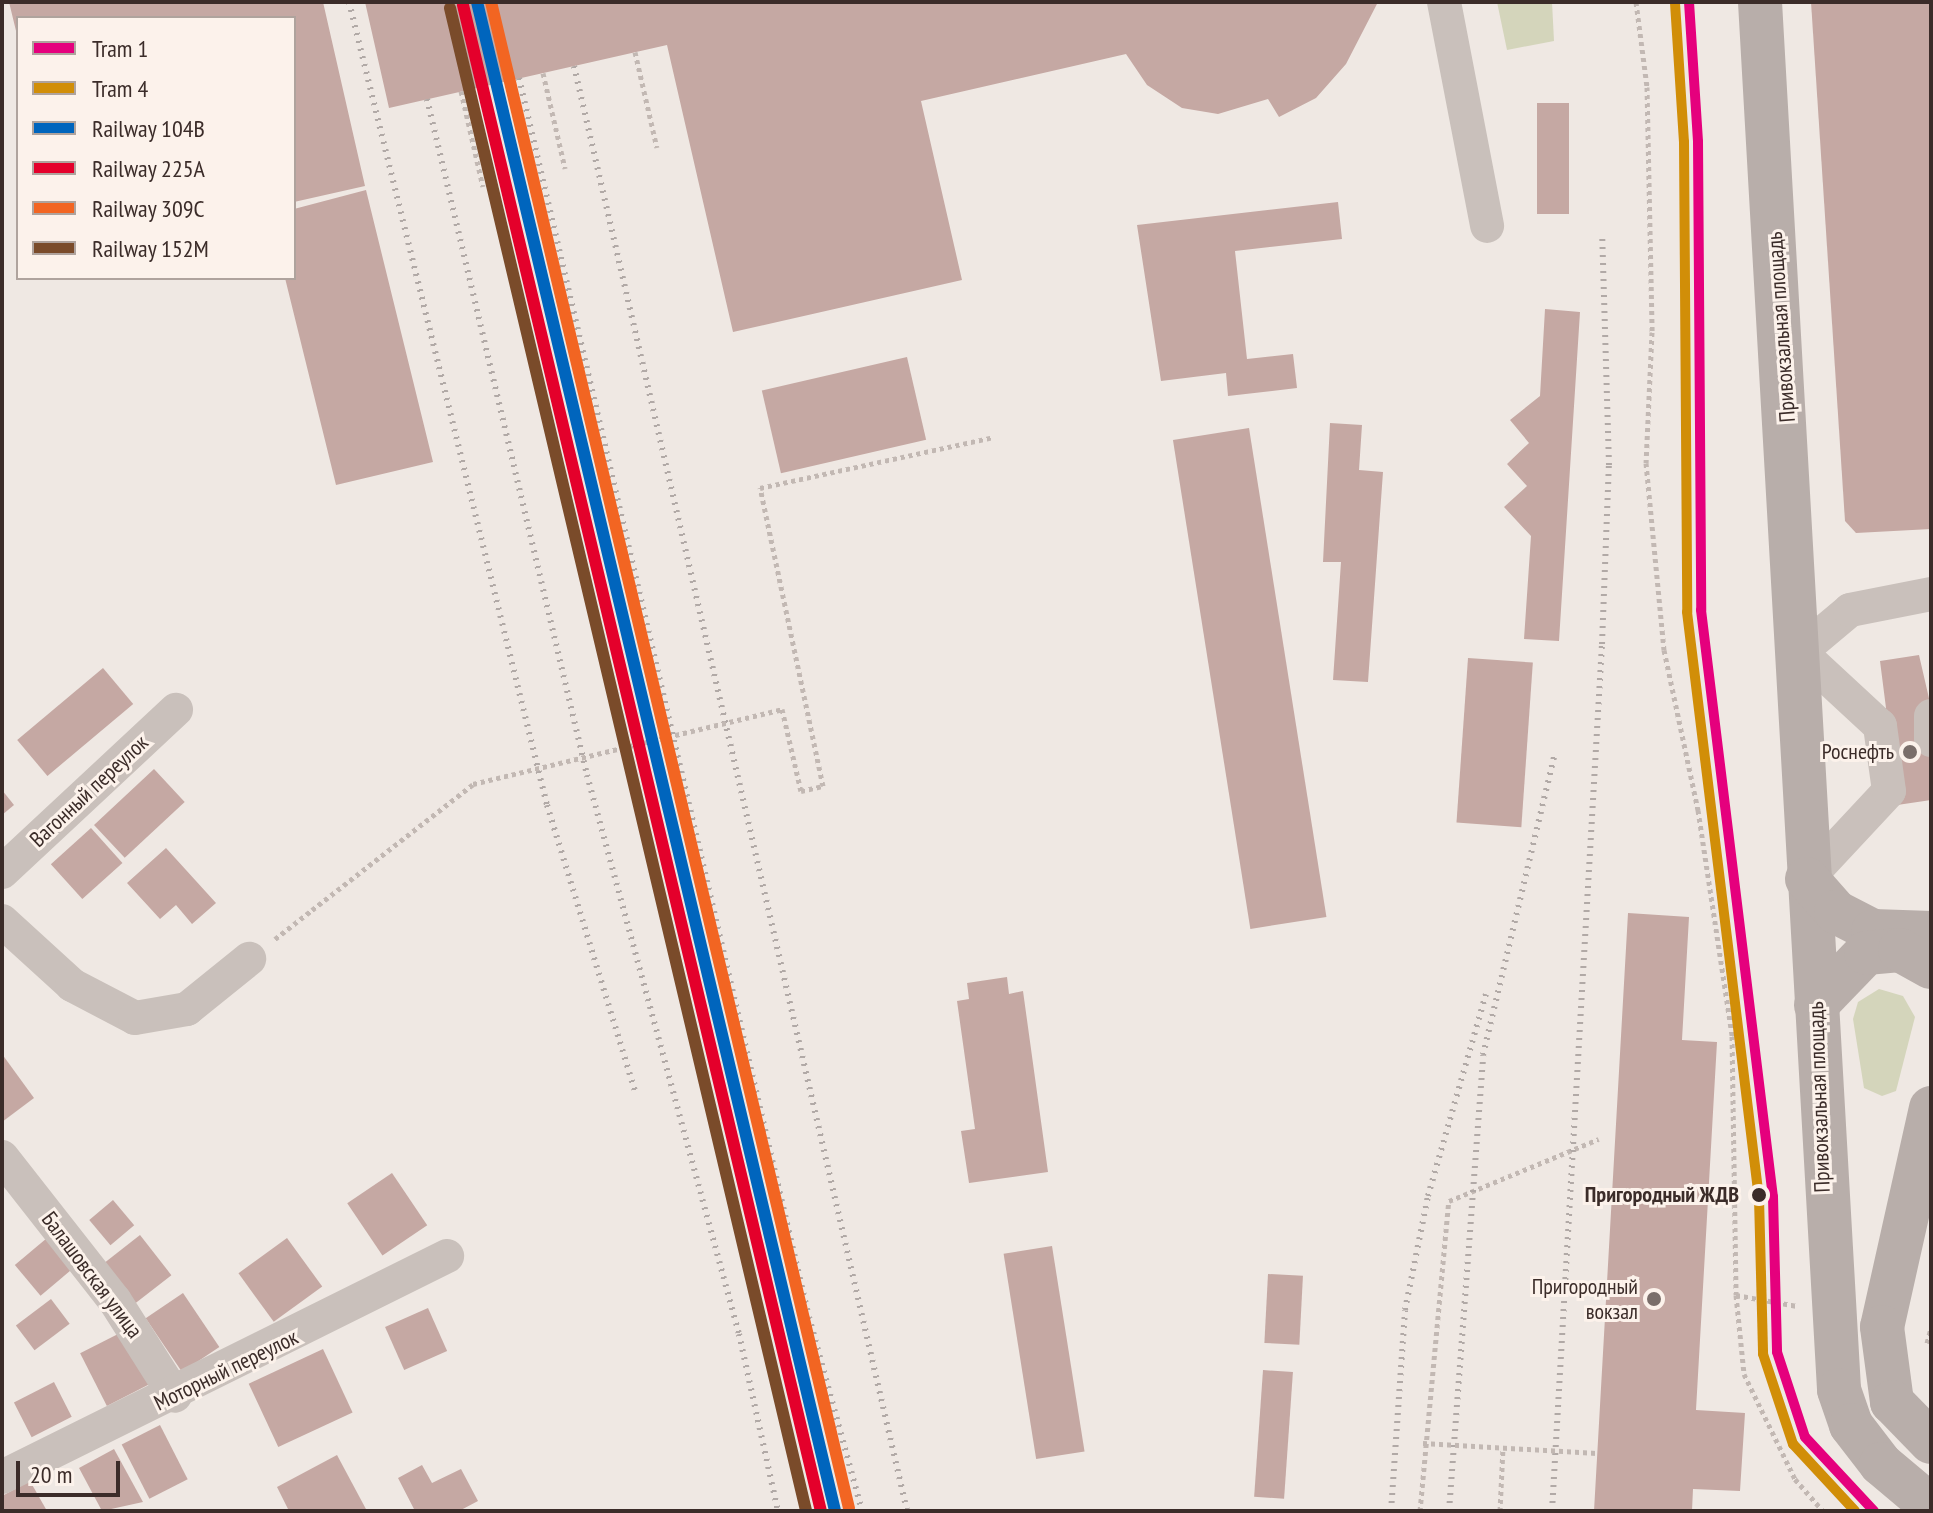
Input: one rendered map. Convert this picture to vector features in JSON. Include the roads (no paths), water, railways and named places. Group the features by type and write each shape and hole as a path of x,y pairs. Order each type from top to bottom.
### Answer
{"main road":[{"name":"Привокзальная площадь","path":"1760,2 1800,652 1807,879 1833,1317 1843,1401 1881,1464 1931,1506"},
{"path":"1807,879 1836,912 1873,931 1931,933"},
{"path":"1816,1005 1866,953 1900,950 1931,967"},
{"path":"1931,1108 1882,1327 1892,1402 1931,1442"}],"street":[{"path":"1444,2 1487,226"},
{"path":"1807,879 1889,791 1880,726 1800,652 1850,610 1931,594"},
{"name":"Вагонный переулок","path":"2,872 176,710"},
{"path":"1931,716 1931,740"},
{"path":"2,921 72,985 135,1018 187,1009 249,959"},
{"name":"Балашовская улица","path":"2,1157 115,1301 175,1396"},
{"name":"Моторный переулок","path":"2,1477 175,1396 447,1256"}],"railway":[{"path":"349,2 547,805 635,1091"},
{"path":"574,66 907,1511"},
{"path":"519,78 809,1317 862,1511"},
{"path":"427,99 587,775 739,1334 778,1511"},
{"path":"1552,1511 1602,644 1609,465 1602,233"},
{"path":"1449,1511 1483,1055 1555,753"},
{"path":"1391,1511 1405,1310 1428,1196 1486,994"}],"tram line":[{"name":"1","path":"1689,2 1698,142 1701,610 1773,1197 1777,1352 1805,1437 1874,1511"},
{"name":"4","path":"1675,3 1684,142 1687,612 1759,1198 1763,1354 1793,1444 1855,1511"}],"rail line":[{"name":"104В","path":"477,2 835,1511"},
{"name":"309С","path":"491,2 849,1508"},
{"name":"225А","path":"463,5 821,1511"},
{"name":"152М","path":"450,8 806,1511"}],"place":[{"name":"Роснефть","path":"1910,752"},
{"name":"Пригородный ЖДВ","path":"1759,1195"},
{"name":"Пригородный вокзал","path":"1654,1299"}]}
